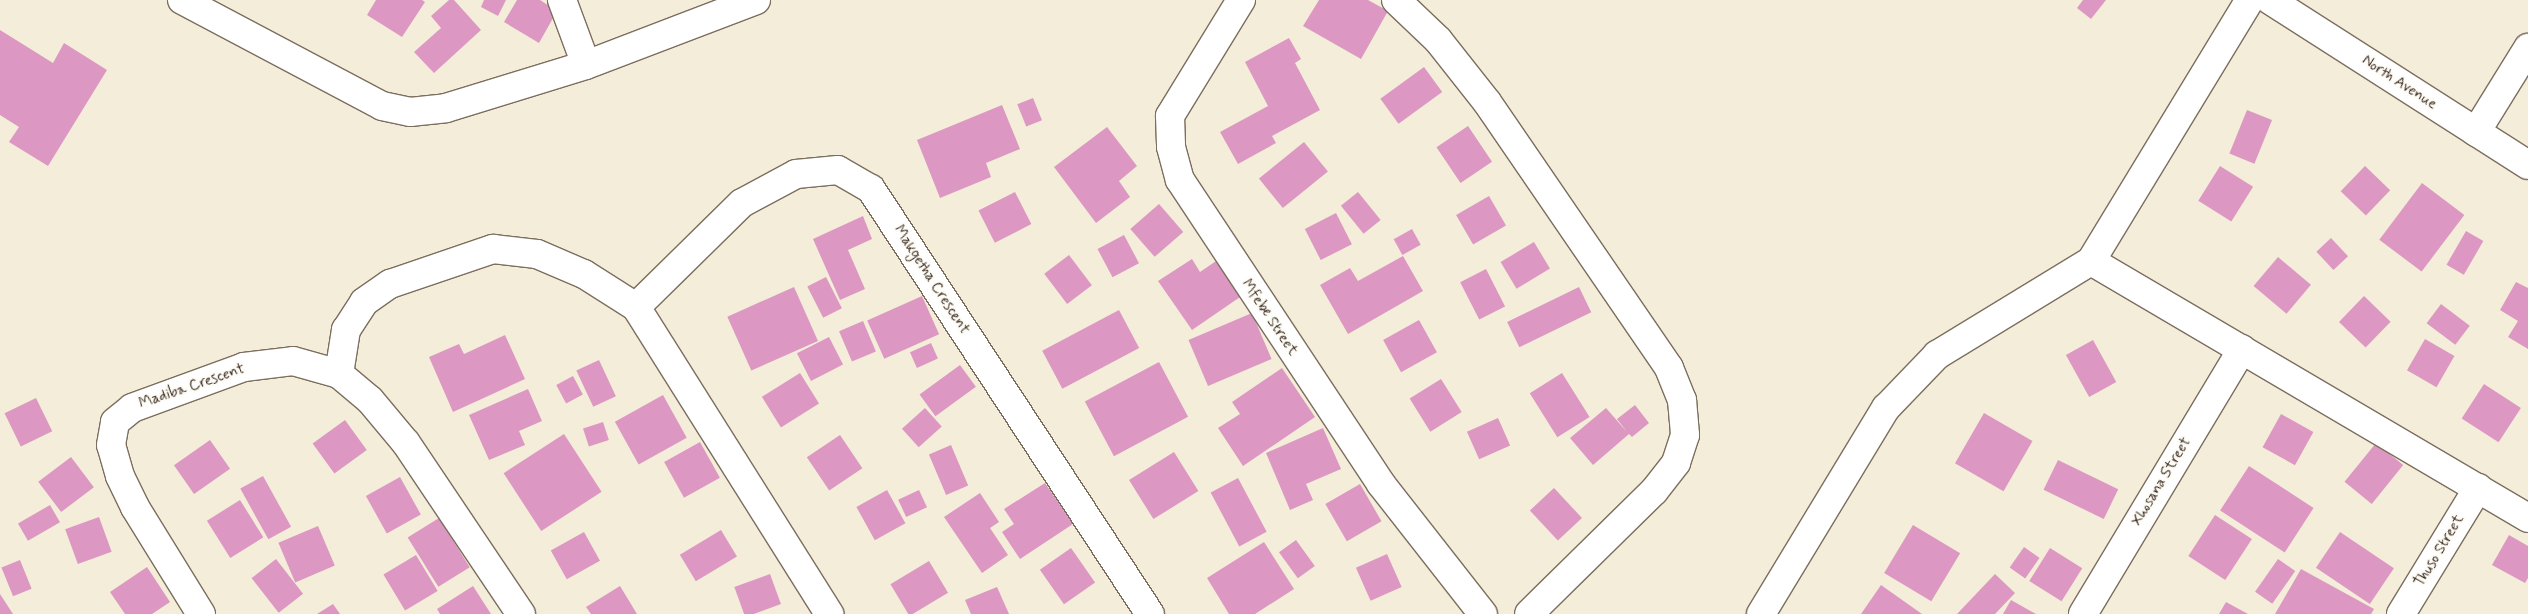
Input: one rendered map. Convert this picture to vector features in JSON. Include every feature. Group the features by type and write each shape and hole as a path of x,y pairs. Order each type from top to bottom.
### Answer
{"street":[{"path":"562,0 586,65"},
{"path":"187,1 382,106 410,112 446,108 586,65 756,0"},
{"name":"Mfebe Street","path":"1241,0 1170,116 1171,147 1180,180 1381,484 1483,614"},
{"path":"1396,0 1438,40 1487,102 1669,368 1682,400 1685,435 1676,463 1654,491 1529,614"},
{"path":"1761,614 1886,408 1937,355 2091,261 2250,0"},
{"name":"North Avenue","path":"2270,0 2528,165"},
{"path":"2476,132 2528,48"},
{"name":"Makgetha Crescent","path":"636,307 742,204 796,174 838,170 871,189 1150,614"},
{"path":"521,614 406,443 370,400 339,374 346,330 364,302 390,284 493,250 537,254 584,274 636,307 829,614"},
{"path":"2091,261 2528,518"},
{"name":"Xhosana Street","path":"2083,614 2242,349"},
{"name":"Madiba Crescent","path":"201,614 134,507 120,476 111,445 115,422 132,408 244,367 293,361 339,374"},
{"name":"Thuso Street","path":"2402,614 2478,488"}],"building":[{"path":"376,0 422,0 425,2 402,37 367,15"},
{"path":"449,0 454,0 481,30 434,73 414,52 441,28 431,16"},
{"path":"484,0 506,0 498,16 481,7"},
{"path":"517,0 540,0 557,11 539,43 504,22"},
{"path":"1319,0 1368,0 1388,11 1361,59 1303,26"},
{"path":"2083,0 2106,0 2091,19 2077,8"},
{"path":"0,30 53,63 64,43 107,70 48,166 9,142 19,127 0,115"},
{"path":"1289,38 1301,59 1295,63 1320,110 1272,136 1276,143 1238,164 1220,132 1268,106 1245,62"},
{"path":"1424,67 1442,92 1399,124 1380,99"},
{"path":"1033,98 1042,120 1026,127 1017,104"},
{"path":"1002,105 1020,149 986,163 991,177 940,198 917,140"},
{"path":"2247,110 2272,120 2254,164 2229,154"},
{"path":"1468,126 1492,162 1461,183 1436,147"},
{"path":"1107,127 1137,166 1119,181 1130,197 1096,223 1054,167"},
{"path":"1304,142 1328,172 1283,208 1259,179"},
{"path":"2220,166 2253,187 2231,221 2198,201"},
{"path":"2365,166 2390,190 2366,215 2341,191"},
{"path":"2422,183 2464,215 2422,272 2379,240"},
{"path":"1015,192 1031,224 995,243 978,211"},
{"path":"1358,192 1381,220 1364,234 1341,206"},
{"path":"1489,196 1506,225 1473,244 1456,215"},
{"path":"1159,204 1183,232 1155,257 1130,229"},
{"path":"1336,213 1352,244 1321,260 1305,229"},
{"path":"863,216 872,239 848,250 865,289 840,300 813,239"},
{"path":"1412,229 1421,245 1402,255 1394,239"},
{"path":"2466,231 2483,241 2464,275 2446,265"},
{"path":"1124,235 1139,263 1113,277 1098,249"},
{"path":"2331,238 2348,256 2333,270 2316,252"},
{"path":"1534,242 1550,269 1517,289 1501,262"},
{"path":"1069,255 1092,285 1067,304 1044,274"},
{"path":"1403,256 1423,291 1348,334 1320,285 1350,268 1358,281"},
{"path":"2278,257 2311,285 2287,314 2254,286"},
{"path":"1192,259 1200,272 1219,259 1243,295 1192,330 1158,281"},
{"path":"1486,269 1505,306 1479,320 1460,282"},
{"path":"826,277 842,308 823,318 807,287"},
{"path":"2516,282 2528,288 2528,349 2508,337 2518,321 2500,310"},
{"path":"794,287 818,341 751,371 727,317"},
{"path":"1579,287 1591,312 1519,347 1507,322"},
{"path":"922,296 939,334 884,359 867,320"},
{"path":"2364,296 2391,322 2366,348 2339,322"},
{"path":"2441,304 2470,326 2455,345 2427,323"},
{"path":"1119,310 1139,348 1062,389 1042,351"},
{"path":"1252,313 1272,359 1208,386 1188,340"},
{"path":"1419,320 1437,352 1401,372 1383,340"},
{"path":"863,321 876,351 852,362 839,331"},
{"path":"505,335 525,379 453,412 429,357 459,344 464,354"},
{"path":"829,337 843,365 811,381 797,353"},
{"path":"2425,339 2454,356 2436,387 2407,370"},
{"path":"2093,340 2116,382 2089,397 2066,355"},
{"path":"931,343 938,359 917,368 910,352"},
{"path":"599,360 616,396 593,407 576,371"},
{"path":"1159,362 1188,417 1114,456 1085,401"},
{"path":"960,365 976,387 935,416 920,394"},
{"path":"1282,368 1315,417 1243,466 1218,428 1240,414 1232,402"},
{"path":"800,373 819,404 781,427 762,397"},
{"path":"1562,373 1590,417 1557,437 1530,393"},
{"path":"573,376 583,395 566,403 556,385"},
{"path":"1441,379 1462,412 1430,432 1410,399"},
{"path":"2484,384 2521,408 2499,442 2462,418"},
{"path":"528,389 542,421 519,431 525,445 489,460 469,415"},
{"path":"663,395 687,438 639,465 615,422"},
{"path":"36,398 52,431 21,447 5,413"},
{"path":"1635,405 1649,423 1632,437 1629,434 1593,465 1570,438 1606,408 1627,432 1617,419"},
{"path":"925,408 942,427 919,447 902,429"},
{"path":"1984,413 2032,441 2003,491 1955,463"},
{"path":"2281,414 2313,432 2295,465 2263,447"},
{"path":"1498,418 1510,445 1479,459 1467,432"},
{"path":"345,420 367,450 334,473 313,444"},
{"path":"603,422 609,440 589,447 583,428"},
{"path":"1323,428 1341,469 1306,484 1313,500 1290,510 1266,453"},
{"path":"564,434 602,492 541,531 504,473"},
{"path":"840,435 862,468 829,491 807,457"},
{"path":"210,440 230,469 194,494 174,465"},
{"path":"700,442 720,478 684,498 664,462"},
{"path":"2376,443 2403,465 2372,504 2345,482"},
{"path":"951,445 968,486 946,495 929,454"},
{"path":"1174,452 1198,491 1153,519 1129,480"},
{"path":"71,457 94,487 61,512 38,482"},
{"path":"2058,460 2118,489 2104,519 2044,490"},
{"path":"2249,466 2314,508 2285,552 2220,510"},
{"path":"263,476 291,527 268,539 240,489"},
{"path":"400,477 421,515 387,534 366,496"},
{"path":"1238,478 1267,532 1239,546 1211,493"},
{"path":"1045,483 1073,524 1020,559 1002,532 1014,524 1004,509"},
{"path":"1360,484 1382,521 1347,541 1325,504"},
{"path":"1554,488 1582,518 1558,540 1530,511"},
{"path":"887,490 905,523 875,540 856,507"},
{"path":"919,490 927,507 906,517 898,500"},
{"path":"980,493 999,522 990,528 1008,555 982,573 944,517"},
{"path":"240,500 263,537 230,558 207,521"},
{"path":"50,505 60,522 28,541 18,524"},
{"path":"2215,515 2252,539 2225,580 2188,556"},
{"path":"99,517 112,552 78,564 65,529"},
{"path":"439,518 470,567 438,587 408,538"},
{"path":"1913,525 1960,553 1931,601 1884,573"},
{"path":"318,526 335,566 295,582 278,543"},
{"path":"721,530 737,557 696,581 680,555"},
{"path":"584,532 600,561 567,579 551,550"},
{"path":"2340,532 2394,568 2370,604 2316,568"},
{"path":"2509,535 2528,546 2528,578 2525,583 2492,565"},
{"path":"1296,540 1315,566 1298,578 1279,552"},
{"path":"1264,542 1294,589 1255,614 1229,614 1207,578"},
{"path":"2024,547 2040,558 2025,578 2010,567"},
{"path":"1071,548 1095,582 1064,604 1040,570"},
{"path":"2050,548 2082,568 2062,601 2029,581"},
{"path":"1387,554 1402,587 1371,601 1356,568"},
{"path":"416,555 438,591 405,611 383,575"},
{"path":"276,559 303,594 279,613 252,578"},
{"path":"2278,559 2295,571 2272,604 2255,592"},
{"path":"20,560 32,589 13,596 1,567"},
{"path":"929,561 948,593 913,614 908,614 890,584"},
{"path":"147,567 170,602 152,614 125,614 110,592"},
{"path":"2301,569 2374,609 2371,614 2275,614"},
{"path":"770,574 781,604 754,614 744,614 734,587"},
{"path":"1995,574 2015,593 1995,614 1957,614"},
{"path":"1881,585 1922,614 1861,614"},
{"path":"473,586 491,614 440,614 437,609"},
{"path":"620,586 637,614 591,614 586,607"},
{"path":"997,587 1009,614 971,614 965,600"},
{"path":"0,594 13,614 0,614"},
{"path":"2011,600 2036,614 2003,614"},
{"path":"2226,602 2248,614 2219,614"},
{"path":"333,604 340,614 317,614"}]}
